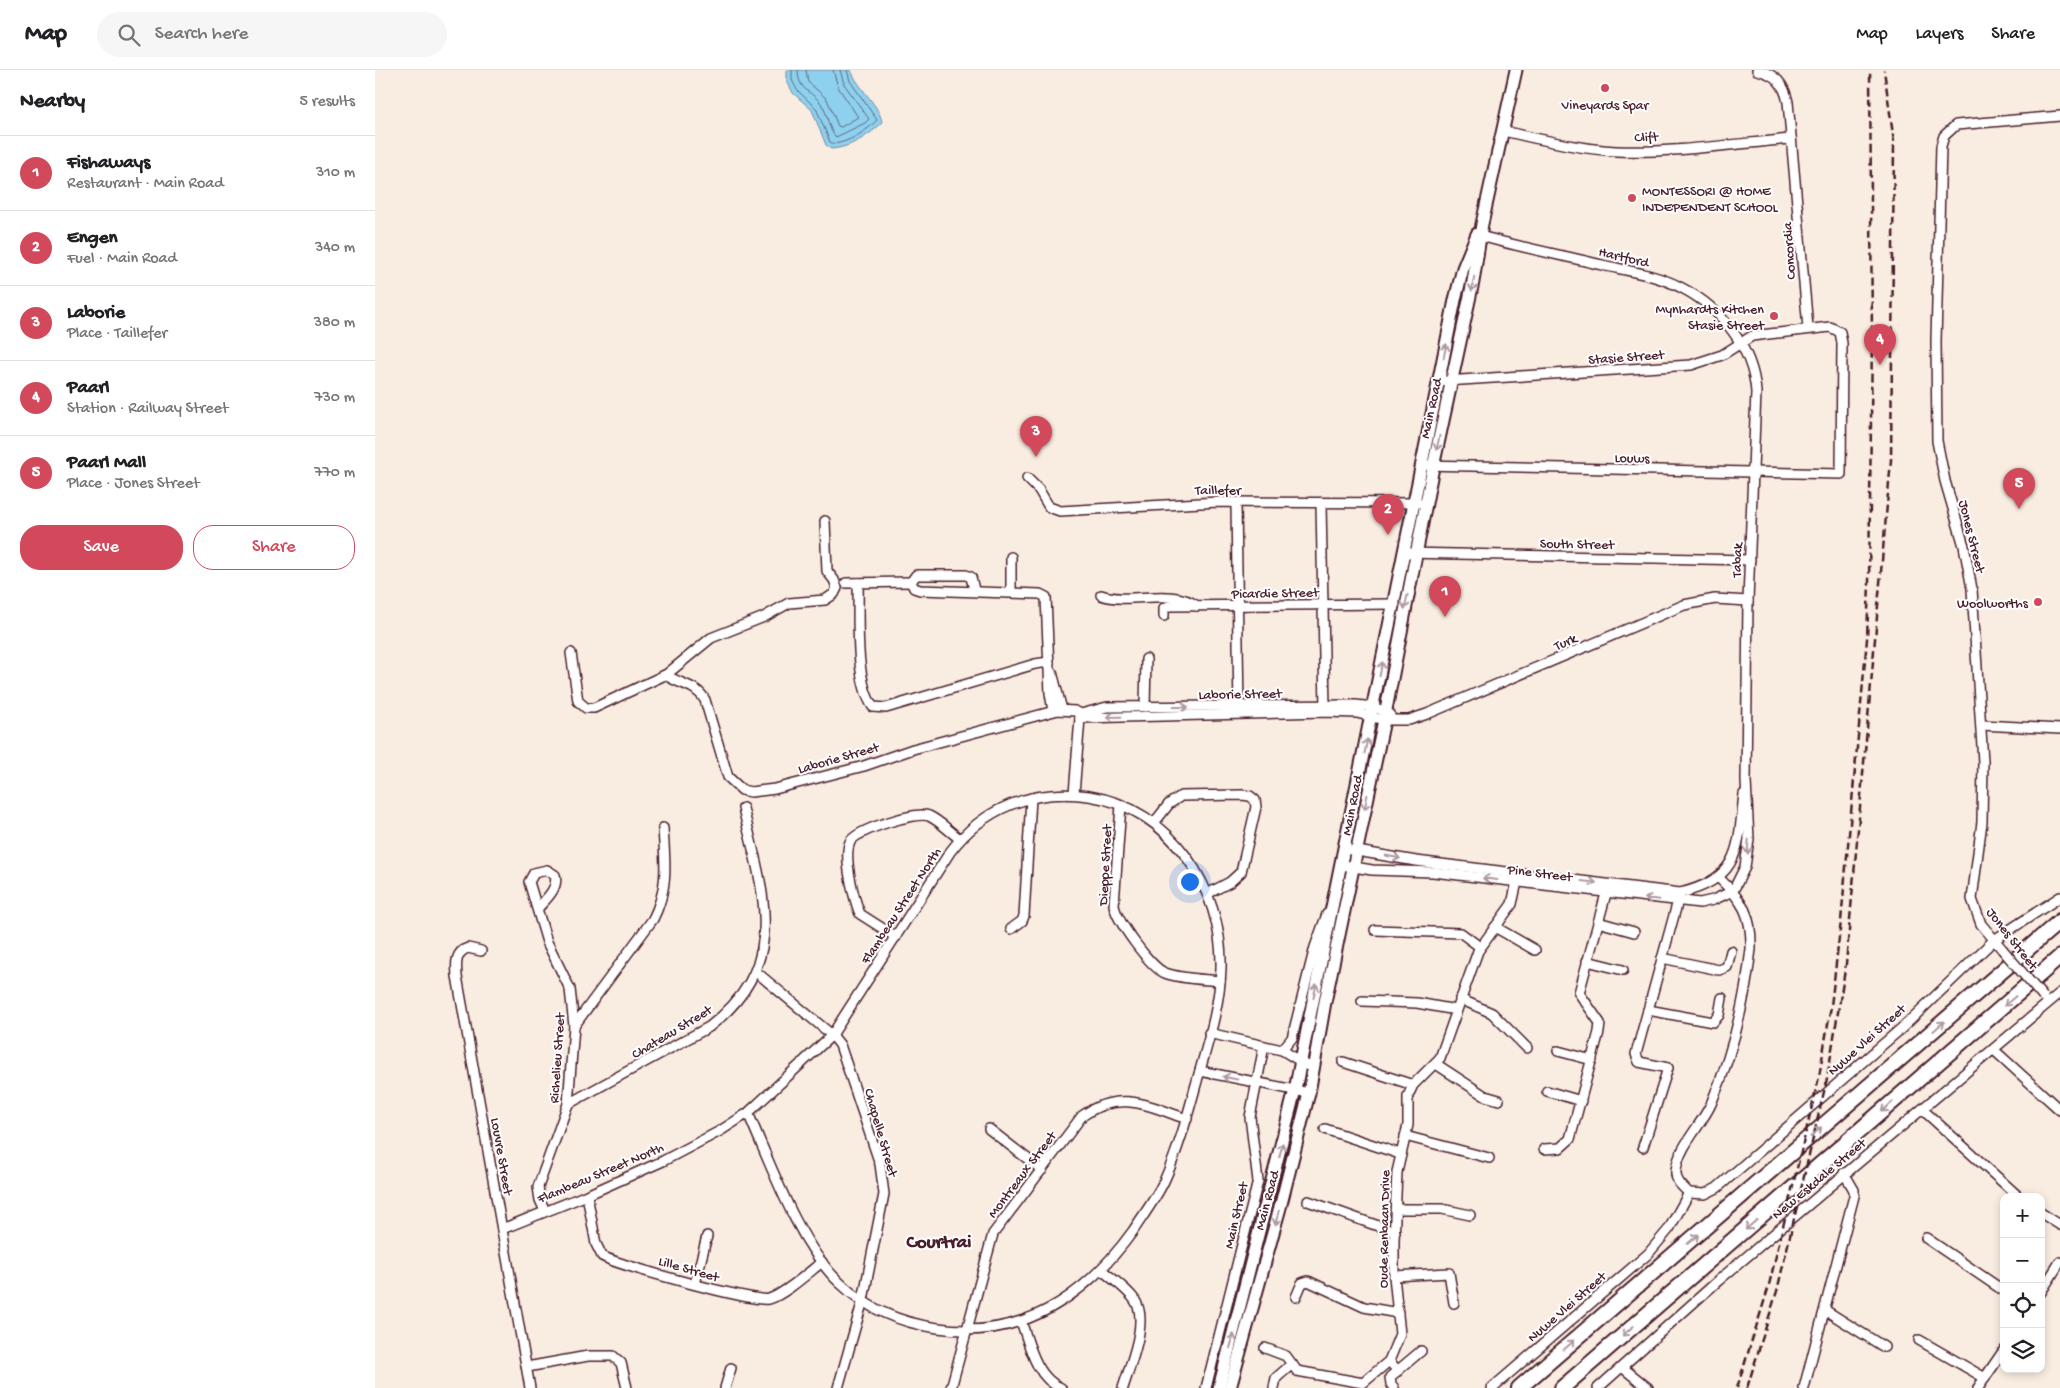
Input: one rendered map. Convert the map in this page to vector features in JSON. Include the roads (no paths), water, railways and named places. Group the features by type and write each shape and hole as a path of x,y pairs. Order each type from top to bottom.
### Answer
{"highway":[{"path":"1518,1388 2060,922"},
{"path":"1562,1388 2060,957"}],"main road":[{"name":"Main Road","path":"1228,1386 1281,1204 1309,1093 1385,716 1410,554 1420,504 1471,292 1479,236 1516,70"},
{"name":"Main Road","path":"1428,466 1439,381 1463,268 1479,236"},
{"name":"Main Road","path":"1228,1386 1301,1063 1395,604 1410,554"}],"street":[{"name":"Concordia","path":"1757,70 1773,75 1781,82 1786,92 1808,328"},
{"name":"Jones Street","path":"2046,1000 1981,924 1972,900 1984,797 1972,589 1964,546 1942,471 1937,430 1941,146 1947,131 1956,125 2060,116"},
{"name":"Clift","path":"1503,131 1550,141 1616,151 1791,139"},
{"name":"Hartford","path":"1479,236 1641,273 1672,284 1691,293 1719,315 1740,342"},
{"name":"Stasie Street","path":"1439,381 1691,366 1721,355 1752,336 1808,328 1830,327 1837,330 1841,338 1841,474"},
{"name":"Tabak","path":"1733,891 1748,856 1749,820 1746,781 1748,601 1755,382 1749,358 1740,342"},
{"name":"Louws","path":"1428,466 1841,474"},
{"name":"Taillefer","path":"1027,478 1039,490 1049,507 1060,511 1120,509 1173,504 1420,504"},
{"path":"1236,503 1239,710"},
{"path":"1321,504 1325,708"},
{"path":"571,653 578,701 586,708 594,708 666,675 711,638 753,622 789,603 819,602 834,594 837,588 827,569 825,521"},
{"name":"South Street","path":"1410,554 1750,560"},
{"path":"1011,557 1011,592"},
{"path":"911,582 916,575 966,575 971,577 974,590"},
{"path":"846,583 911,582"},
{"path":"911,582 914,588 919,590 1011,592 1041,594 1045,597 1049,662 1057,710"},
{"path":"858,583 861,671 870,702 873,706 885,708 1035,664 1049,662"},
{"path":"1101,595 1122,598 1183,598 1197,607"},
{"name":"Turk","path":"1385,716 1409,720 1427,714 1684,605 1715,599 1748,601"},
{"name":"Picardie Street","path":"1164,616 1166,606 1395,604"},
{"path":"1146,659 1149,710"},
{"name":"Laborie Street","path":"666,675 701,692 728,777 734,784 751,792 775,789 1057,710 1075,711 1081,716 1100,708 1149,710 1325,708 1357,713 1373,712 1385,716"},
{"path":"1074,794 1081,716"},
{"path":"1981,725 2060,729"},
{"name":"Tabak","path":"1719,878 1734,855 1739,843 1746,781"},
{"name":"Flambeau Street North","path":"503,1229 587,1195 663,1160 720,1131 748,1113 832,1035 960,840 970,829 999,808 1031,798 1074,794 1101,798 1121,805 1154,823 1184,852 1209,893 1220,948 1220,981 1187,1119 1164,1181 1143,1216 1102,1270 1059,1304 1021,1322 988,1329 965,1330 927,1327 904,1322 882,1313 840,1283 823,1262 803,1232 748,1113"},
{"path":"1154,823 1169,804 1181,796 1242,795 1250,796 1255,800 1256,807 1241,872 1230,882 1209,893"},
{"path":"1011,928 1022,921 1024,916 1031,798"},
{"name":"Dieppe Street","path":"1121,805 1114,905 1117,917 1152,962 1163,972 1220,981"},
{"name":"Chateau Street","path":"568,1104 709,1027 726,1014 737,1001 755,971 766,928 765,910 743,808"},
{"path":"896,937 860,914 849,864 848,847 851,840 863,831 922,815 934,820 960,840"},
{"path":"574,1026 653,920 661,904 665,885 663,828"},
{"name":"Pine Street","path":"1345,849 1516,878 1707,902 1733,891"},
{"name":"Pine Street","path":"1342,866 1516,878"},
{"path":"1343,1062 1413,1085 1436,1064 1443,1051 1480,947 1512,904 1516,878"},
{"path":"1689,1193 1677,1182 1677,1163 1708,1110 1730,1055 1749,963 1750,923 1745,908 1733,891 1719,878"},
{"name":"Pine Street","path":"1679,897 1719,878"},
{"path":"1544,1149 1560,1148 1567,1143 1581,1101 1601,1027 1597,1018 1583,1002 1579,994 1607,889"},
{"name":"Main Road","path":"1281,1050 1292,1038 1315,947 1335,896"},
{"path":"1643,1147 1668,1068 1637,1060 1636,1054 1679,897"},
{"name":"Nuwe Vlei Street","path":"1493,1388 1648,1254 1669,1229 1689,1193 1705,1194 1717,1188 1903,1026 1993,940 2060,897"},
{"name":"Richelieu Street","path":"538,908 547,942 570,989 574,1026 568,1104 539,1187 540,1200 545,1211"},
{"path":"1597,922 1634,932"},
{"path":"1495,927 1535,950"},
{"path":"1375,930 1461,933 1480,947"},
{"name":"Louvre Street","path":"481,951 468,948 459,952 457,957 457,976 530,1388"},
{"path":"1662,958 1719,970 1727,967 1731,951"},
{"path":"1587,961 1623,970"},
{"path":"755,971 832,1035"},
{"name":"New Eskdale Street","path":"1598,1388 1719,1280 1844,1173 1994,1050 2046,1000 2060,993"},
{"path":"1648,1010 1713,1022 1719,1015 1722,998"},
{"path":"1461,999 1492,1014 1527,1048"},
{"path":"1362,1001 1417,1003 1456,1010"},
{"path":"1209,1033 1281,1050 1301,1063 1313,1068"},
{"name":"Chapelle Street","path":"832,1035 844,1055 880,1164 884,1186 883,1202 863,1300 838,1388"},
{"name":"Main Street","path":"1206,1388 1258,1181 1251,1117 1263,1046"},
{"path":"1994,1050 2060,1110"},
{"path":"1558,1051 1592,1060"},
{"path":"1436,1064 1485,1096 1499,1100"},
{"path":"1200,1071 1309,1093"},
{"name":"Oude Renbaan Drive","path":"1389,1361 1400,1334 1395,1276 1396,1209 1400,1154 1409,1118 1408,1096 1413,1085"},
{"path":"1547,1091 1581,1101"},
{"name":"Montreaux Street","path":"951,1388 965,1330 993,1234 1082,1116 1093,1110 1128,1100 1187,1119"},
{"path":"1923,1110 2015,1193"},
{"path":"989,1129 1042,1170"},
{"path":"1325,1129 1400,1154"},
{"path":"1405,1136 1489,1158"},
{"path":"1804,1388 1853,1196 1852,1185 1844,1173"},
{"name":"Lille Street","path":"587,1195 596,1244 602,1256 695,1284 755,1300 768,1300 823,1262"},
{"path":"1307,1201 1395,1232"},
{"path":"1396,1209 1442,1209 1470,1215"},
{"path":"2045,1216 2060,1225"},
{"path":"695,1284 707,1236"},
{"path":"1926,1238 2000,1288"},
{"path":"2045,1286 2060,1262"},
{"path":"1102,1270 1134,1299 1140,1314 1138,1333 1123,1388"},
{"path":"1395,1276 1449,1273 1453,1303"},
{"path":"1296,1297 1302,1283 1308,1282 1364,1307 1398,1313"},
{"path":"1825,1310 1884,1347"},
{"path":"1021,1322 1042,1373 1051,1384 1061,1388"},
{"path":"1919,1340 1985,1378"},
{"path":"1265,1348 1281,1353 1301,1373 1343,1384 1367,1382 1389,1361 1398,1371"},
{"path":"1394,1388 1390,1377 1421,1351"},
{"path":"527,1367 588,1356 613,1356 621,1363 627,1388"},
{"path":"1979,1388 2000,1356"},
{"path":"1274,1388 1276,1378 1292,1364"},
{"path":"725,1388 731,1368"},
{"path":"1622,1368 1648,1388"}],"water":[{"path":"787,70 851,70 878,110 882,123 858,140 845,146 831,149 826,145 812,110 793,93 787,81"}],"railway":[{"path":"1737,1388 1768,1289 1819,1077 1831,1006 1841,921 1867,639 1869,583 1872,337 1870,70"},
{"path":"1747,1388 1777,1291 1827,1079 1846,964 1891,460 1894,142 1884,70"}],"place":[{"name":"Vineyards Spar","path":"1605,88"},
{"name":"MONTESSORI @ HOME INDEPENDENT SCHOOL","path":"1632,198"},
{"name":"Mynhardts Kitchen Stasie Street","path":"1774,316"},
{"name":"Paarl","path":"1880,365"},
{"name":"Laborie","path":"1036,457"},
{"name":"Paarl Mall","path":"2019,509"},
{"name":"Engen","path":"1388,535"},
{"name":"Woolworths","path":"2038,602"},
{"name":"Fishaways","path":"1445,617"}],"district":[{"name":"Courtrai","path":"939,1240"}]}
